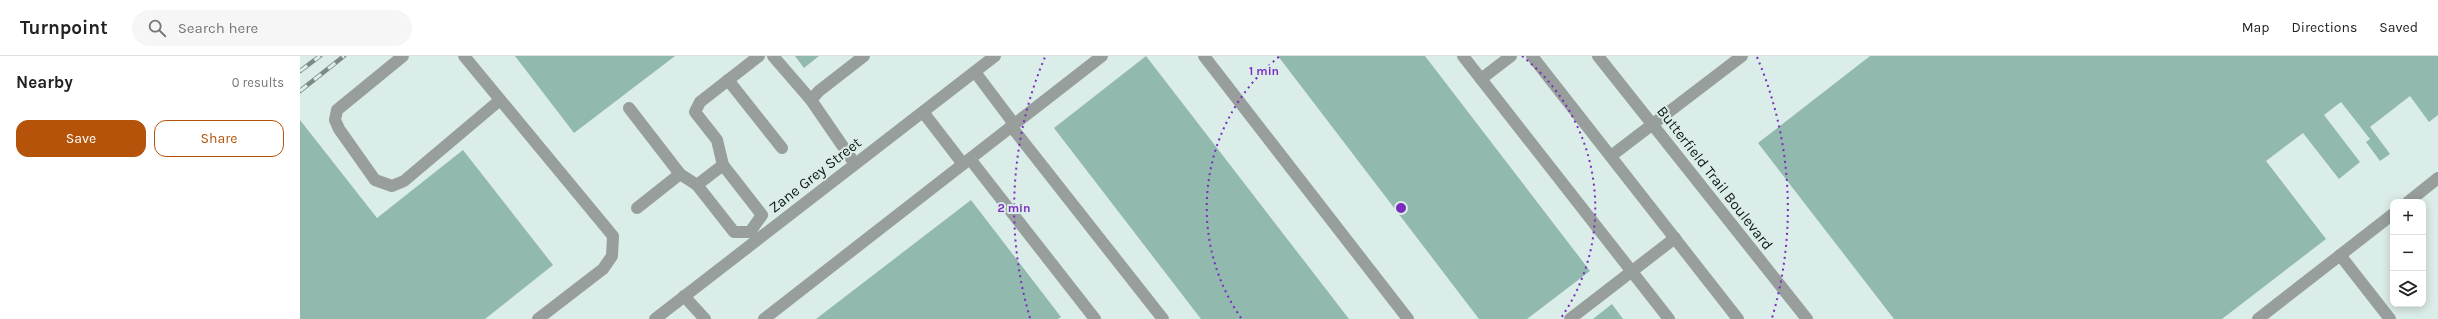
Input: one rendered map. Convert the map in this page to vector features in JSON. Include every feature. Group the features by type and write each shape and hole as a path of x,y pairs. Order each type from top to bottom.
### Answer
{"street":[{"path":"403,56 337,110 335,120 339,129 376,180 392,186 404,181 500,100"},
{"path":"464,56 613,236 612,256 602,269 543,317"},
{"path":"629,108 680,174 697,185 734,232 753,236 762,215 723,165 717,140 695,112 700,102 759,56"},
{"path":"773,56 810,100 855,164"},
{"path":"810,100 819,91 864,56"},
{"name":"Zane Grey Street","path":"655,319 753,236 855,164 995,56"},
{"path":"764,319 1102,56"},
{"path":"1204,56 1408,319"},
{"path":"1463,56 1669,319"},
{"path":"1481,79 1511,56"},
{"path":"1532,56 1738,319"},
{"name":"Butterfield Trail Boulevard","path":"1600,56 1807,319"},
{"path":"1611,156 1742,56"},
{"path":"975,72 1013,125 1163,319"},
{"path":"728,80 782,148"},
{"path":"923,112 967,161 1095,319"},
{"path":"697,185 723,165"},
{"path":"637,208 680,174"},
{"path":"2412,199 2438,178"},
{"path":"2258,319 2390,216"},
{"path":"1570,319 1675,238"},
{"path":"2340,255 2390,319"},
{"path":"684,296 705,319"}],"building":[{"path":"515,56 675,56 574,133"},
{"path":"795,56 819,56 804,68"},
{"path":"1146,56 1349,319 1201,319 1054,128"},
{"path":"1278,56 1425,56 1590,271 1527,319 1479,319"},
{"path":"1870,56 2438,56 2438,115 2429,122 2410,96 2370,127 2390,154 2380,161 2366,142 2370,139 2341,102 2324,115 2360,162 2339,179 2303,133 2266,161 2326,239 2222,319 1894,319 1758,143"},
{"path":"300,120 377,218 463,150 553,265 485,319 300,319"},
{"path":"971,200 1061,317 1058,319 816,319"},
{"path":"1612,304 1623,319 1593,319"}],"railway":[{"path":"300,71 320,56"},
{"path":"300,91 344,56"}]}
